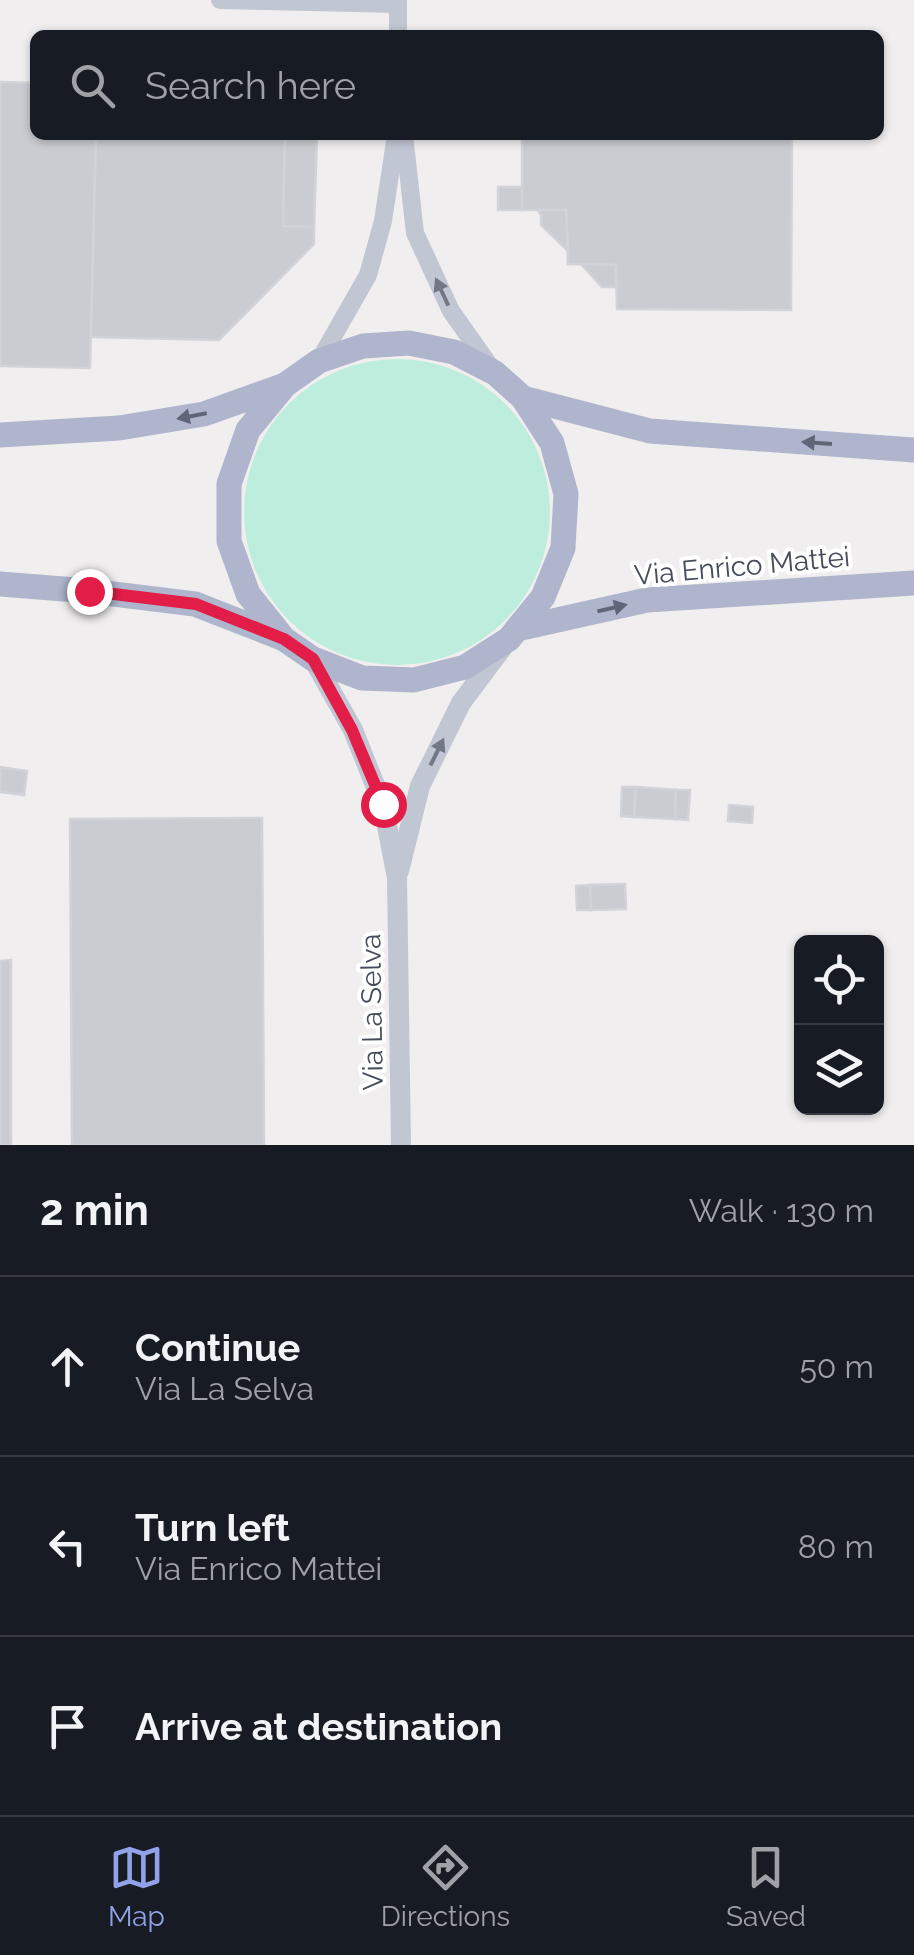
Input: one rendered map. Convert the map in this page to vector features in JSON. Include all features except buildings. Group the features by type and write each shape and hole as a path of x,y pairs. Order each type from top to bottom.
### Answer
{"main road":[{"path":"0,435 119,428 204,414 285,385 320,361 363,346 409,343 454,352 495,373 523,398 552,442 566,494 563,548 543,597 513,634 465,667 414,680 362,678 313,659 284,639 196,604 0,584"},
{"path":"284,639 248,594 230,541 230,484 248,430 285,385"},
{"path":"523,398 650,430 914,450"},
{"name":"Via Enrico Mattei","path":"513,634 647,600 914,583"}],"street":[{"path":"220,0 398,2 398,30"},
{"path":"320,361 368,276 383,221 395,140"},
{"path":"405,140 415,233 451,311 495,373"},
{"name":"Via La Selva","path":"397,878 420,786 461,702 513,634"},
{"name":"Via La Selva","path":"313,659 352,730 383,804 397,878 402,1145"}],"green space":[{"path":"397,359 427,362 455,371 482,385 505,404 524,427 538,454 547,482 547,542 538,570 524,597 505,620 482,639 455,653 427,662 397,665 367,662 339,653 312,639 289,620 270,597 256,570 247,542 244,512 247,482 256,454 270,427 289,404 312,385 339,371 367,362"}],"route":[{"path":"89,591 196,604 284,639 313,659 352,730 383,804"}]}
